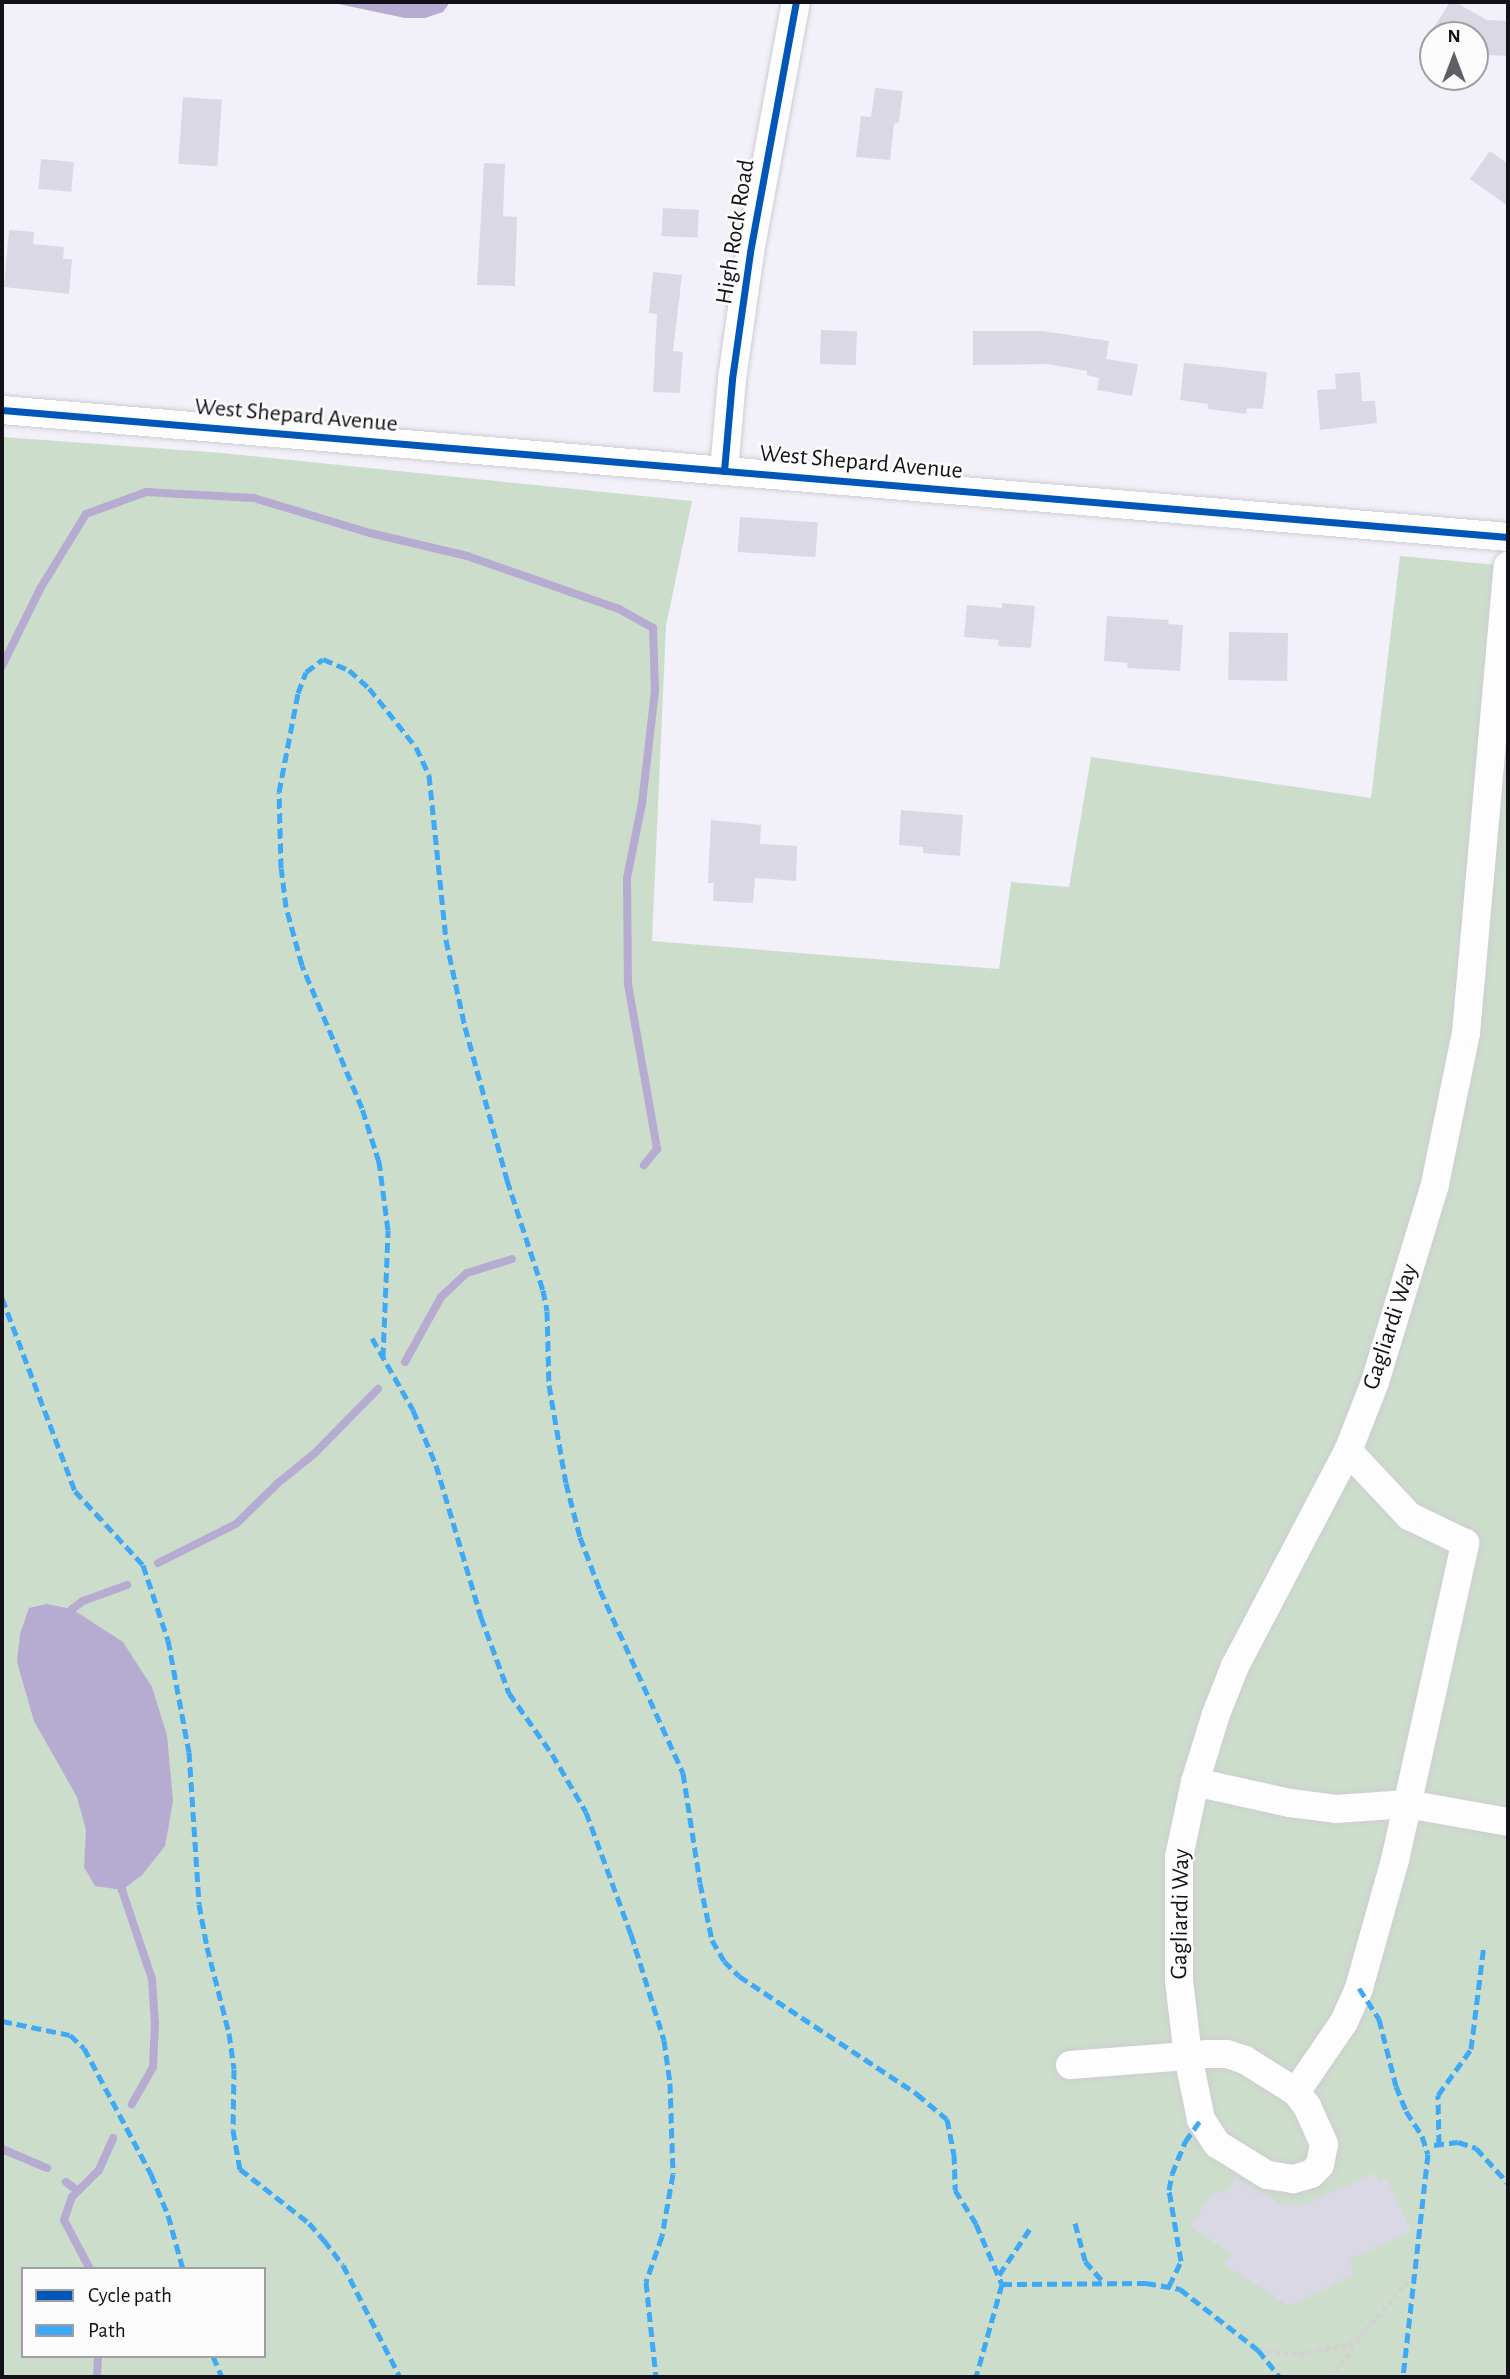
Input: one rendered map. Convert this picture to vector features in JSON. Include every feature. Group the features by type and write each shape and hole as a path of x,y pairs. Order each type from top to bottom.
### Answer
{"street":[{"name":"High Rock Road","path":"724,471 732,379 750,252 796,2"},
{"name":"West Shepard Avenue","path":"2,410 1508,537"},
{"name":"Gagliardi Way","path":"1296,2092 1313,2119 1324,2144 1324,2155 1311,2174 1293,2179 1267,2175 1209,2136 1200,2119 1188,2056 1179,1981 1179,1857 1195,1782 1235,1666 1348,1451 1375,1382 1415,1255 1453,1108 1475,958 1508,566"},
{"path":"1070,2065 1227,2054 1245,2060 1296,2092 1353,2005 1408,1804 1465,1543 1409,1517 1348,1451"},
{"path":"1195,1782 1290,1803 1336,1809 1408,1804 1508,1822"}],"path":[{"path":"1258,2350 1300,2354 1330,2350 1360,2336 1413,2276"},
{"path":"1330,2377 1371,2322"}],"green space":[{"path":"2,437 222,453 692,501 666,626 652,941 999,969 1011,882 1069,887 1091,757 1371,798 1400,556 1508,566 1508,2377 2,2377"}],"shaded area":[{"path":"329,2 450,2 443,12 425,18 405,18"},
{"path":"46,1604 72,1609 123,1642 152,1687 167,1735 173,1801 165,1846 142,1875 122,1890 95,1886 84,1867 86,1830 77,1797 34,1721 17,1662 20,1634 29,1608"}],"building":[{"path":"1450,2 1455,2 1487,20 1508,21 1508,56 1489,55 1489,21 1438,21"},
{"path":"875,88 903,91 899,122 894,124 890,160 856,157 861,116 871,117"},
{"path":"183,97 222,100 217,167 178,164"},
{"path":"1490,151 1508,164 1508,206 1470,179"},
{"path":"41,159 74,162 71,192 38,189"},
{"path":"484,163 505,164 503,216 517,217 515,286 477,285"},
{"path":"663,208 699,210 697,238 662,236"},
{"path":"9,230 34,232 33,244 64,247 63,259 72,259 69,294 4,287"},
{"path":"653,272 682,275 673,351 683,352 680,393 653,392 657,314 649,313"},
{"path":"821,330 857,331 856,365 820,364"},
{"path":"973,331 1042,331 1109,341 1106,359 1138,364 1132,396 1097,390 1099,378 1087,375 1087,371 1047,364 973,365"},
{"path":"1184,363 1267,372 1263,409 1247,408 1246,414 1208,409 1208,404 1180,400"},
{"path":"1360,372 1362,401 1375,401 1377,423 1320,430 1317,390 1336,389 1335,374"},
{"path":"740,517 818,522 815,557 738,552"},
{"path":"1002,603 1035,606 1031,648 998,646 999,640 964,637 967,605 1002,608"},
{"path":"1107,616 1169,620 1168,624 1183,625 1180,671 1127,668 1128,663 1104,661"},
{"path":"1229,632 1288,633 1287,681 1228,680"},
{"path":"901,810 963,815 960,856 923,853 923,847 899,845"},
{"path":"711,820 761,825 760,844 797,846 796,881 755,878 753,903 713,901 714,883 708,883"},
{"path":"1375,2173 1379,2182 1387,2179 1411,2231 1349,2260 1355,2274 1289,2306 1224,2264 1231,2253 1190,2227 1215,2189 1225,2195 1236,2177 1280,2204 1304,2205"}],"waterway":[{"path":"2,666 40,589 86,514 146,492 254,498 370,533 467,556 619,609 653,628 655,691 642,803 627,878 628,984 657,1149 644,1165"},
{"path":"405,1362 441,1297 467,1273 512,1259"},
{"path":"158,1563 236,1524 278,1483 315,1453 378,1389"},
{"path":"68,1618 72,1609 83,1601 127,1585"},
{"path":"122,1880 122,1890 152,1979 155,2023 153,2067 132,2104"},
{"path":"89,2267 64,2220 72,2197 99,2170 113,2138"},
{"path":"2,2149 47,2168"},
{"path":"66,2182 78,2191"},
{"path":"97,2377 98,2358"}],"marked path":[{"path":"383,1357 388,1230 379,1162 362,1108 302,965 286,907 281,868 279,792 298,693 306,672 323,659 349,670 369,688 416,747 429,775 446,940 465,1027 507,1180 543,1290 547,1311 549,1385 566,1483 580,1537 600,1590 683,1773 712,1940 724,1961 739,1976 917,2094 947,2119 954,2154 955,2190 976,2224 1002,2284 976,2377"},
{"path":"2,1298 75,1491 143,1565 168,1640 189,1752 199,1904 229,2033 234,2069 233,2130 240,2169 309,2223 324,2240 343,2265 400,2377"},
{"path":"372,1338 413,1410 436,1465 481,1617 509,1693 552,1754 586,1812 631,1934 664,2040 670,2083 673,2174 662,2236 646,2282 656,2377"},
{"path":"1439,2144 1438,2095 1471,2049 1484,1945"},
{"path":"1359,1988 1379,2019 1396,2086 1406,2111 1422,2136 1428,2154 1403,2377"},
{"path":"2,2021 70,2035 84,2048 151,2174 168,2215 182,2267"},
{"path":"1169,2286 1181,2261 1169,2190 1172,2174 1185,2142 1201,2119"},
{"path":"1434,2145 1458,2142 1476,2148 1508,2183"},
{"path":"1075,2223 1085,2261 1104,2283"},
{"path":"999,2275 1031,2227"},
{"path":"1002,2284 1146,2283 1180,2289 1258,2350 1280,2377"},
{"path":"214,2358 222,2377"}],"cycle path":[{"path":"724,471 732,379 750,252 796,2"},
{"path":"2,410 1508,537"}]}
